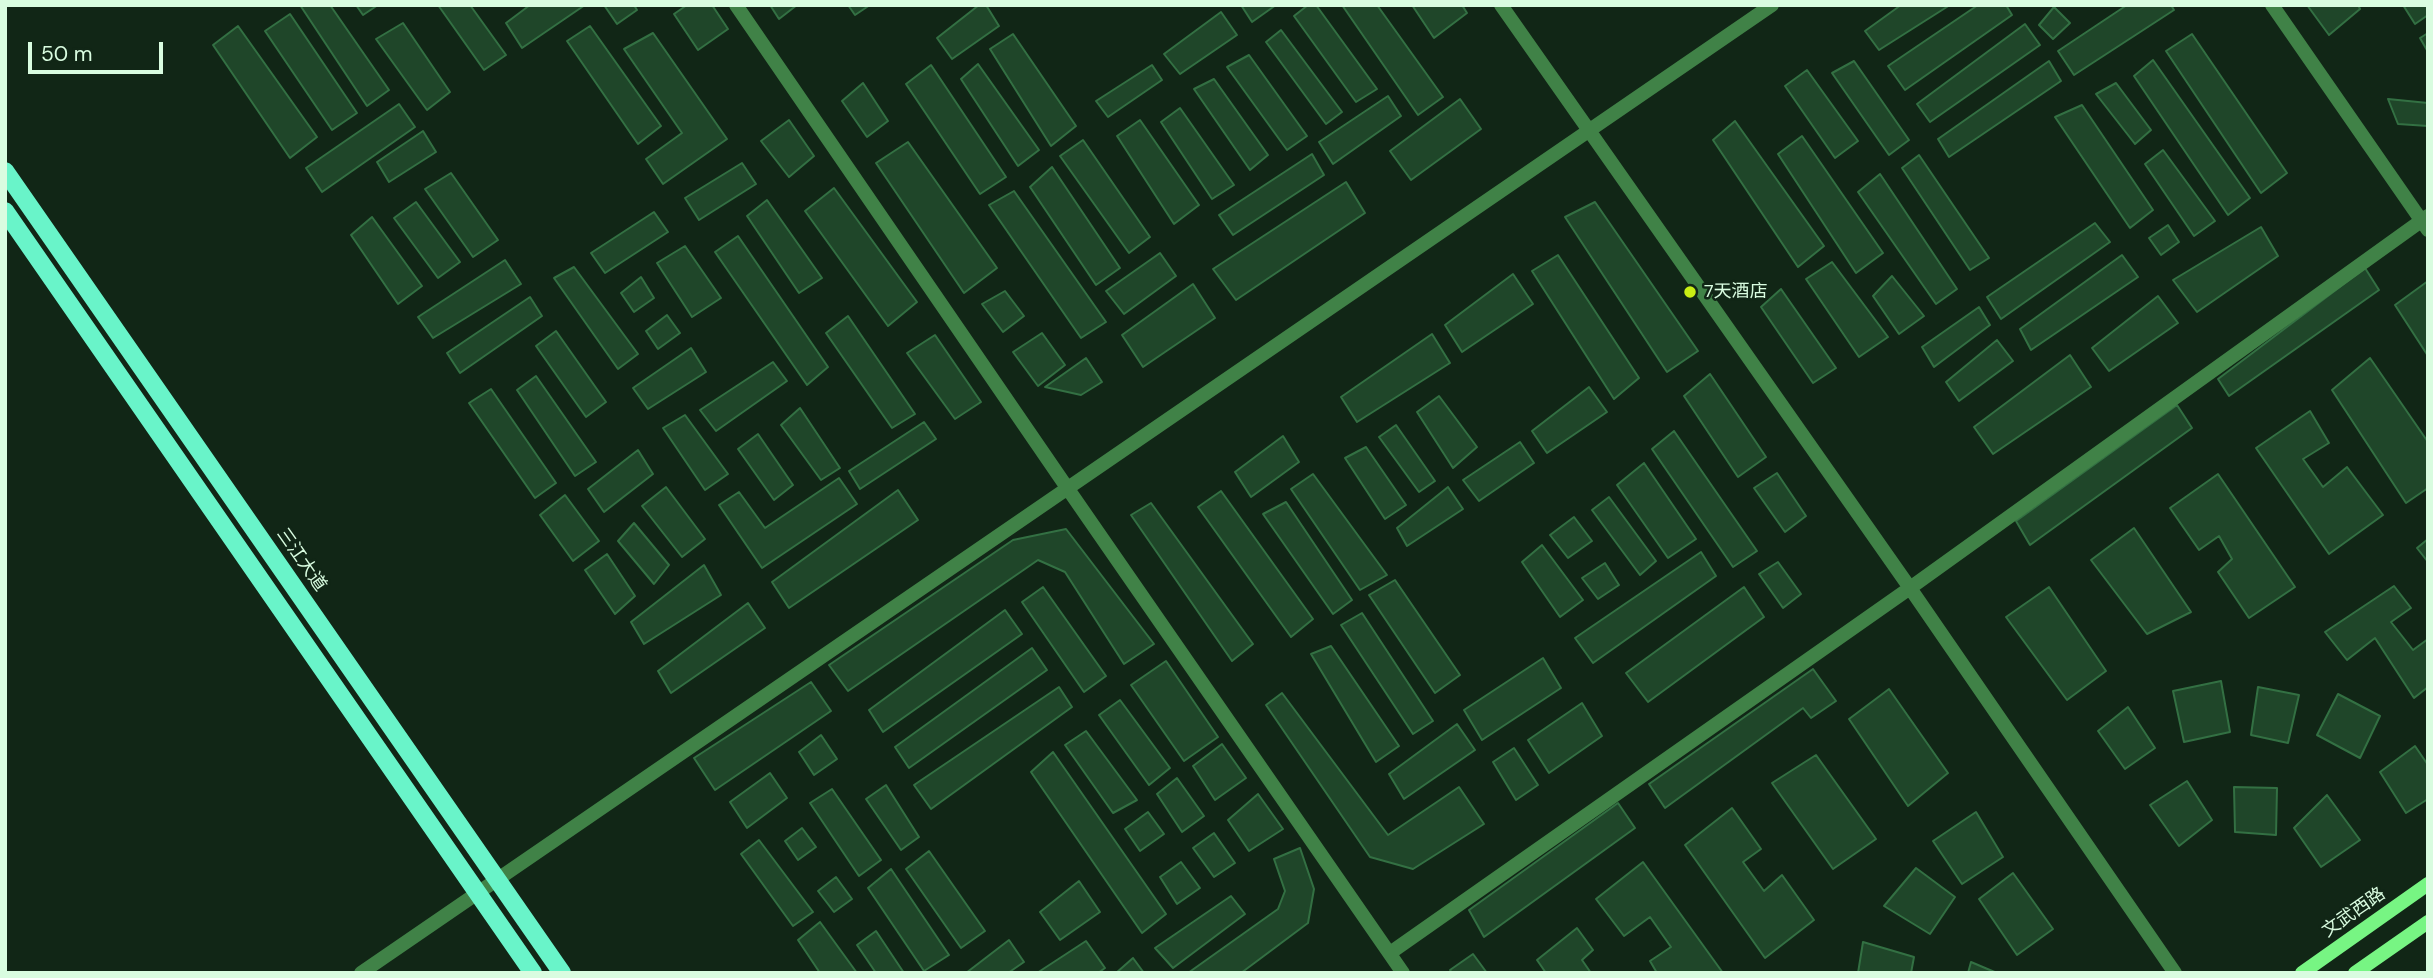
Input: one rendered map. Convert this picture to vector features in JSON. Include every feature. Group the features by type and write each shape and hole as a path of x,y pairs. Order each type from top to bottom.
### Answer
{"main road":[{"name":"三江大道","path":"5,172 562,973"},
{"path":"5,211 533,973"}],"street":[{"path":"736,5 1404,973"},
{"path":"1501,5 1910,588 2175,973"},
{"path":"361,973 1772,5"},
{"path":"1390,953 2426,222 2272,5"},
{"name":"文武西路","path":"2302,973 2428,884"},
{"path":"2355,973 2428,922"}],"building":[{"path":"300,5 330,5 389,90 367,106"},
{"path":"356,5 378,5 363,15"},
{"path":"438,5 470,5 506,55 484,70"},
{"path":"530,5 585,5 522,48 506,23"},
{"path":"604,5 634,5 637,10 617,24"},
{"path":"687,5 712,5 728,29 698,50 674,14"},
{"path":"770,5 797,5 779,19"},
{"path":"848,5 870,5 855,15"},
{"path":"979,5 986,5 999,26 952,59 937,38"},
{"path":"1241,5 1276,5 1252,22"},
{"path":"1308,5 1316,5 1377,89 1356,102 1294,16"},
{"path":"1342,5 1377,5 1443,97 1418,115"},
{"path":"1412,5 1462,5 1467,13 1434,38"},
{"path":"1901,5 1950,5 1879,50 1865,31"},
{"path":"1978,5 2006,5 2012,15 1905,90 1888,66"},
{"path":"2127,5 2171,5 2174,10 2074,75 2058,51"},
{"path":"2307,5 2358,5 2360,9 2329,35"},
{"path":"2403,5 2428,5 2428,15 2415,24"},
{"path":"2054,7 2070,23 2053,39 2039,25"},
{"path":"1221,12 1237,35 1180,74 1164,54"},
{"path":"290,14 357,113 332,130 265,31"},
{"path":"403,23 450,92 427,110 376,39"},
{"path":"2025,24 2040,45 1930,122 1917,104"},
{"path":"238,26 317,137 290,158 213,45"},
{"path":"590,26 661,126 638,144 567,41"},
{"path":"1281,30 1342,112 1326,124 1266,42"},
{"path":"653,33 727,139 663,184 646,159 682,133 624,49"},
{"path":"2428,33 2428,52 2420,38"},
{"path":"1013,34 1076,126 1051,146 990,49"},
{"path":"2192,34 2287,173 2261,193 2166,51"},
{"path":"1249,55 1307,136 1287,150 1227,67"},
{"path":"2153,60 2250,198 2228,215 2134,76"},
{"path":"1854,61 1909,140 1889,155 1832,73"},
{"path":"2049,61 2061,81 1949,157 1938,139"},
{"path":"978,64 1039,150 1018,166 961,79"},
{"path":"931,65 1006,177 980,194 906,84"},
{"path":"1152,65 1162,80 1108,117 1096,101"},
{"path":"1807,70 1858,141 1835,158 1785,86"},
{"path":"1214,79 1268,155 1250,170 1194,89"},
{"path":"863,83 888,121 867,137 842,101"},
{"path":"2116,83 2151,130 2135,144 2096,94"},
{"path":"1388,96 1401,116 1333,164 1319,142"},
{"path":"1460,99 1481,129 1411,180 1390,151"},
{"path":"2388,99 2428,103 2428,126 2398,124"},
{"path":"399,104 415,127 322,192 306,168"},
{"path":"2082,105 2153,210 2130,228 2055,117"},
{"path":"1180,108 1234,185 1212,199 1161,122"},
{"path":"789,120 814,156 789,177 761,141"},
{"path":"1140,120 1199,205 1174,224 1117,136"},
{"path":"1735,121 1824,246 1798,267 1713,140"},
{"path":"423,131 436,152 389,182 377,162"},
{"path":"1802,136 1883,253 1856,273 1778,154"},
{"path":"1083,140 1150,237 1129,253 1060,156"},
{"path":"908,142 997,268 964,293 876,163"},
{"path":"2163,150 2215,221 2194,236 2145,164"},
{"path":"1312,154 1324,175 1233,235 1219,215"},
{"path":"1919,155 1989,258 1970,270 1902,168"},
{"path":"742,163 756,184 699,220 685,198"},
{"path":"1052,167 1120,268 1096,285 1030,187"},
{"path":"451,173 498,240 473,257 425,189"},
{"path":"1880,174 1957,289 1936,304 1858,192"},
{"path":"1346,182 1365,213 1236,300 1213,269"},
{"path":"834,188 917,302 888,326 805,211"},
{"path":"1014,191 1106,322 1081,338 989,205"},
{"path":"767,200 822,278 799,293 747,216"},
{"path":"416,202 460,262 438,278 394,218"},
{"path":"1595,202 1698,351 1667,372 1565,217"},
{"path":"654,212 668,232 605,273 591,253"},
{"path":"372,217 422,286 398,304 351,235"},
{"path":"2095,223 2110,242 2001,319 1987,297"},
{"path":"2168,225 2179,242 2161,255 2149,238"},
{"path":"2261,227 2278,256 2197,312 2173,280"},
{"path":"738,236 828,367 807,385 715,252"},
{"path":"685,246 721,298 692,317 657,263"},
{"path":"1160,253 1176,276 1124,314 1106,291"},
{"path":"1558,255 1639,378 1614,399 1532,271"},
{"path":"2122,255 2138,277 2031,350 2020,329"},
{"path":"505,260 521,284 433,338 418,317"},
{"path":"1832,262 1888,337 1859,357 1806,279"},
{"path":"574,267 638,354 618,369 554,278"},
{"path":"2365,268 2379,290 2229,396 2218,379"},
{"path":"1513,274 1533,304 1462,352 1445,325"},
{"path":"1892,276 1924,316 1899,334 1873,296"},
{"path":"641,277 654,298 634,312 621,293"},
{"path":"2428,281 2428,356 2395,305"},
{"path":"1193,284 1215,318 1143,367 1122,335"},
{"path":"1781,289 1836,368 1813,383 1761,307"},
{"path":"1005,291 1024,316 1003,332 982,304"},
{"path":"2158,296 2178,323 2109,371 2092,348"},
{"path":"530,297 542,316 460,373 447,353"},
{"path":"1979,307 1990,325 1934,367 1922,347"},
{"path":"667,315 680,333 658,349 646,331"},
{"path":"848,316 915,414 892,428 826,333"},
{"path":"556,331 606,402 586,417 536,346"},
{"path":"1042,333 1065,365 1038,386 1013,352"},
{"path":"1432,334 1450,363 1357,422 1341,397"},
{"path":"935,335 981,402 955,419 907,353"},
{"path":"1997,340 2013,361 1959,401 1946,382"},
{"path":"691,348 706,372 648,409 633,388"},
{"path":"2070,355 2091,387 1993,454 1974,427"},
{"path":"1086,358 1102,382 1081,395 1045,387"},
{"path":"2370,358 2428,442 2428,488 2406,503 2332,390"},
{"path":"773,362 787,381 716,431 700,410"},
{"path":"1710,374 1766,457 1738,477 1684,396"},
{"path":"536,376 596,462 575,476 517,390"},
{"path":"1589,387 1607,412 1547,453 1532,431"},
{"path":"491,389 556,483 535,498 469,403"},
{"path":"1439,396 1477,447 1453,468 1417,412"},
{"path":"2177,405 2192,428 2030,545 2016,521"},
{"path":"800,408 840,468 821,480 781,425"},
{"path":"2310,411 2329,443 2303,459 2323,487 2347,467 2383,515 2329,554 2256,448"},
{"path":"685,415 728,474 705,490 663,428"},
{"path":"924,422 936,439 860,489 849,471"},
{"path":"1396,425 1435,481 1419,492 1379,437"},
{"path":"1674,431 1757,551 1733,567 1652,449"},
{"path":"758,434 793,485 774,500 738,449"},
{"path":"1283,436 1299,462 1251,497 1235,472"},
{"path":"1520,442 1534,463 1479,501 1463,480"},
{"path":"1366,447 1406,505 1385,519 1345,458"},
{"path":"638,450 653,474 604,512 588,489"},
{"path":"1644,463 1696,539 1668,558 1617,485"},
{"path":"1777,473 1806,516 1785,532 1754,488"},
{"path":"1313,474 1387,575 1360,590 1291,489"},
{"path":"2218,474 2295,587 2249,618 2218,572 2232,559 2219,536 2199,550 2170,508"},
{"path":"839,478 857,504 762,568 719,505 739,492 765,528"},
{"path":"666,487 705,539 682,557 642,506"},
{"path":"1448,487 1463,509 1407,546 1397,528"},
{"path":"898,490 918,520 789,608 772,582"},
{"path":"1221,491 1313,619 1291,637 1198,507"},
{"path":"565,495 599,541 573,561 540,515"},
{"path":"1609,497 1656,561 1640,575 1592,510"},
{"path":"1286,502 1352,600 1333,614 1263,514"},
{"path":"1151,503 1253,644 1232,661 1131,515"},
{"path":"1574,517 1592,541 1568,558 1550,535"},
{"path":"634,523 669,565 654,584 618,541"},
{"path":"2134,528 2191,612 2147,634 2091,560"},
{"path":"1066,529 1154,644 1124,664 1065,572 1038,560 848,691 829,665 1013,540"},
{"path":"2428,539 2428,562 2417,548"},
{"path":"1542,545 1583,600 1560,617 1522,562"},
{"path":"1701,552 1716,576 1593,663 1575,638"},
{"path":"607,554 635,596 615,614 585,570"},
{"path":"1778,562 1801,594 1783,608 1759,574"},
{"path":"1605,563 1619,585 1598,599 1582,578"},
{"path":"704,565 721,595 644,644 631,622"},
{"path":"1395,580 1460,675 1435,693 1369,595"},
{"path":"2394,586 2411,608 2391,622 2413,650 2428,639 2428,687 2414,698 2375,638 2347,660 2325,632"},
{"path":"1043,587 1106,676 1084,692 1022,602"},
{"path":"1744,587 1764,617 1648,702 1626,673"},
{"path":"2049,587 2106,671 2067,700 2006,617"},
{"path":"748,603 765,628 671,693 658,671"},
{"path":"1005,610 1022,634 883,732 869,710"},
{"path":"1362,613 1433,721 1413,734 1341,625"},
{"path":"1331,646 1399,746 1376,762 1311,654"},
{"path":"1032,648 1047,670 909,768 895,747"},
{"path":"1543,658 1561,688 1482,740 1464,710"},
{"path":"1166,661 1218,737 1184,761 1131,685"},
{"path":"1813,669 1836,701 1811,718 1803,708 1665,808 1649,784"},
{"path":"2221,681 2230,732 2184,742 2173,691"},
{"path":"811,682 831,711 715,790 694,758"},
{"path":"1059,687 1072,707 931,809 914,785"},
{"path":"2258,687 2299,695 2288,743 2251,735"},
{"path":"1889,689 1948,773 1908,806 1849,719"},
{"path":"1282,693 1388,835 1459,787 1484,824 1413,869 1370,857 1266,705"},
{"path":"2338,694 2380,716 2360,758 2317,735"},
{"path":"1120,700 1170,768 1149,785 1099,715"},
{"path":"1582,703 1602,736 1549,773 1528,740"},
{"path":"2128,707 2155,748 2125,769 2098,731"},
{"path":"1457,724 1475,750 1404,799 1389,774"},
{"path":"1086,731 1137,800 1113,813 1065,745"},
{"path":"821,735 837,759 814,775 799,752"},
{"path":"1222,744 1246,778 1215,800 1193,766"},
{"path":"2415,746 2428,765 2428,799 2406,813 2380,772"},
{"path":"1514,748 1538,785 1516,800 1493,762"},
{"path":"1053,752 1166,914 1142,933 1031,772"},
{"path":"1816,755 1876,839 1833,869 1772,783"},
{"path":"770,773 787,798 747,828 730,802"},
{"path":"1177,778 1204,816 1182,832 1157,794"},
{"path":"2187,781 2212,820 2179,846 2150,805"},
{"path":"886,785 919,837 901,850 866,799"},
{"path":"2234,787 2277,788 2276,835 2235,832"},
{"path":"832,789 881,860 859,876 810,803"},
{"path":"1258,794 1283,829 1249,851 1228,820"},
{"path":"2327,795 2360,840 2321,867 2294,828"},
{"path":"1618,803 1635,828 1484,937 1469,910"},
{"path":"1732,808 1761,849 1743,862 1764,891 1782,875 1814,920 1765,958 1685,845"},
{"path":"1148,812 1164,834 1140,851 1125,829"},
{"path":"1976,812 2003,857 1962,884 1933,841"},
{"path":"802,828 816,847 798,860 785,841"},
{"path":"1214,833 1235,863 1214,877 1193,848"},
{"path":"759,840 813,912 793,926 741,854"},
{"path":"1300,848 1314,889 1308,923 1241,973 1188,973 1278,909 1285,891 1274,859"},
{"path":"929,851 985,931 961,948 906,869"},
{"path":"1181,862 1200,888 1177,904 1160,877"},
{"path":"1643,862 1723,973 1657,973 1650,961 1671,947 1650,917 1624,936 1596,899"},
{"path":"1916,868 1955,897 1930,934 1884,906"},
{"path":"891,869 949,955 924,971 868,888"},
{"path":"2013,873 2053,929 2017,955 1979,899"},
{"path":"836,877 852,899 834,912 818,891"},
{"path":"1079,881 1100,912 1060,940 1040,912"},
{"path":"1231,896 1245,914 1173,968 1155,948"},
{"path":"820,922 857,973 820,973 798,940"},
{"path":"1577,928 1593,950 1582,960 1591,973 1546,973 1537,960"},
{"path":"876,931 904,973 876,973 857,945"},
{"path":"1009,940 1024,962 1008,973 966,973"},
{"path":"1086,941 1105,968 1098,973 1037,973"},
{"path":"1863,942 1914,957 1911,973 1858,973"},
{"path":"1473,954 1487,973 1452,973 1450,970"},
{"path":"1133,958 1144,973 1116,973"},
{"path":"1971,962 1997,973 1968,973"}],"place":[{"name":"7天酒店","path":"1690,292"}]}
